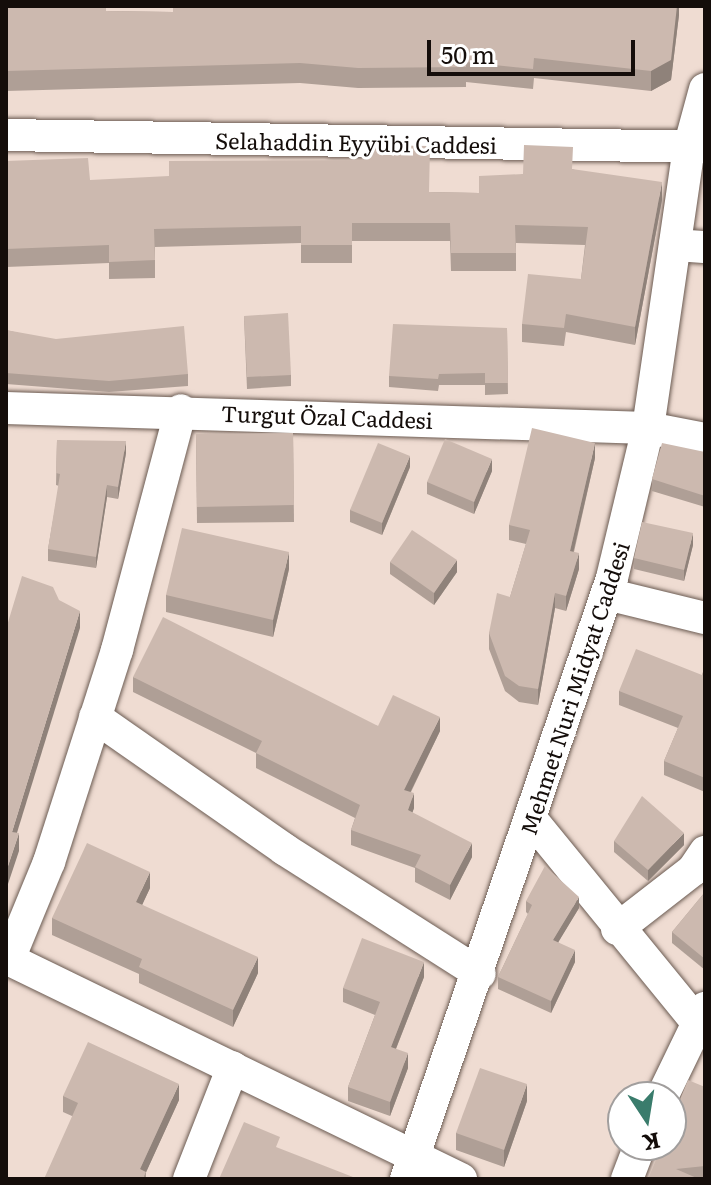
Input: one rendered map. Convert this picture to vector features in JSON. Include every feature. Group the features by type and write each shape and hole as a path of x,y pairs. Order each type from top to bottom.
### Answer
{"street":[{"name":"Mehmet Nuri Midyat Caddesi","path":"409,1167 480,974 607,594 690,246 705,89"},
{"name":"Selahaddin Eyyübi Caddesi","path":"6,135 697,148"},
{"name":"Turgut Özal Caddesi","path":"6,408 181,410 648,428 705,439"},
{"path":"181,410 95,717 49,862 7,959 233,1067 409,1167 461,1179"},
{"path":"607,594 705,618"},
{"path":"95,717 284,849 480,974"},
{"path":"532,820 617,929 700,1014 669,1081"},
{"path":"617,929 693,870 705,852"},
{"path":"189,1179 233,1067"}],"building":[{"path":"6,6 106,6 106,11 173,12 173,6 677,6 671,60 651,71 534,58 533,69 466,62 466,67 358,68 300,63 6,71"},
{"path":"368,145 430,146 429,192 479,193 479,176 523,174 524,145 573,147 572,169 662,182 635,327 566,314 564,328 522,324 528,274 581,279 588,227 515,225 516,253 451,253 450,223 352,223 352,245 301,245 301,226 154,229 155,260 109,262 109,245 6,249 6,161 88,158 90,180 169,176 169,161 368,160"},
{"path":"288,313 291,375 247,377 244,316"},
{"path":"393,324 507,328 508,383 485,383 485,373 439,374 438,379 389,376"},
{"path":"184,326 188,374 109,381 6,373 6,330 56,339"},
{"path":"532,428 595,443 570,551 579,553 566,596 555,593 538,689 519,686 505,676 489,633 497,593 510,597 530,530 509,525"},
{"path":"293,433 294,505 197,507 196,434"},
{"path":"445,439 492,459 474,502 427,482"},
{"path":"57,440 126,441 118,487 107,485 96,557 48,549 60,474 56,473"},
{"path":"378,443 410,456 382,523 350,510"},
{"path":"662,443 705,452 705,496 652,479"},
{"path":"642,522 693,533 684,570 634,558"},
{"path":"182,528 289,552 273,620 166,595"},
{"path":"412,530 457,560 434,593 390,562"},
{"path":"22,576 53,587 59,600 80,611 12,832 19,833 6,872 6,629"},
{"path":"163,617 378,726 393,695 440,717 404,790 414,793 408,810 472,843 450,885 415,867 421,855 351,830 360,805 256,753 262,741 133,677"},
{"path":"636,649 702,675 705,666 705,778 664,761 683,716 619,691"},
{"path":"642,796 684,833 648,870 614,841"},
{"path":"87,843 150,872 136,902 258,957 233,1010 139,967 142,959 52,918"},
{"path":"545,866 579,897 553,940 575,950 551,1001 498,977 532,905 526,901"},
{"path":"705,892 705,959 672,932"},
{"path":"362,938 424,962 391,1047 408,1053 390,1102 348,1087 380,1002 343,988"},
{"path":"88,1042 179,1084 140,1169 146,1172 143,1179 44,1179 78,1103 63,1096"},
{"path":"480,1068 527,1084 504,1150 456,1133"},
{"path":"688,1080 705,1087 705,1166 676,1169 699,1179 648,1179 655,1161 687,1161"},
{"path":"244,1122 280,1137 276,1147 352,1179 219,1179"}]}
